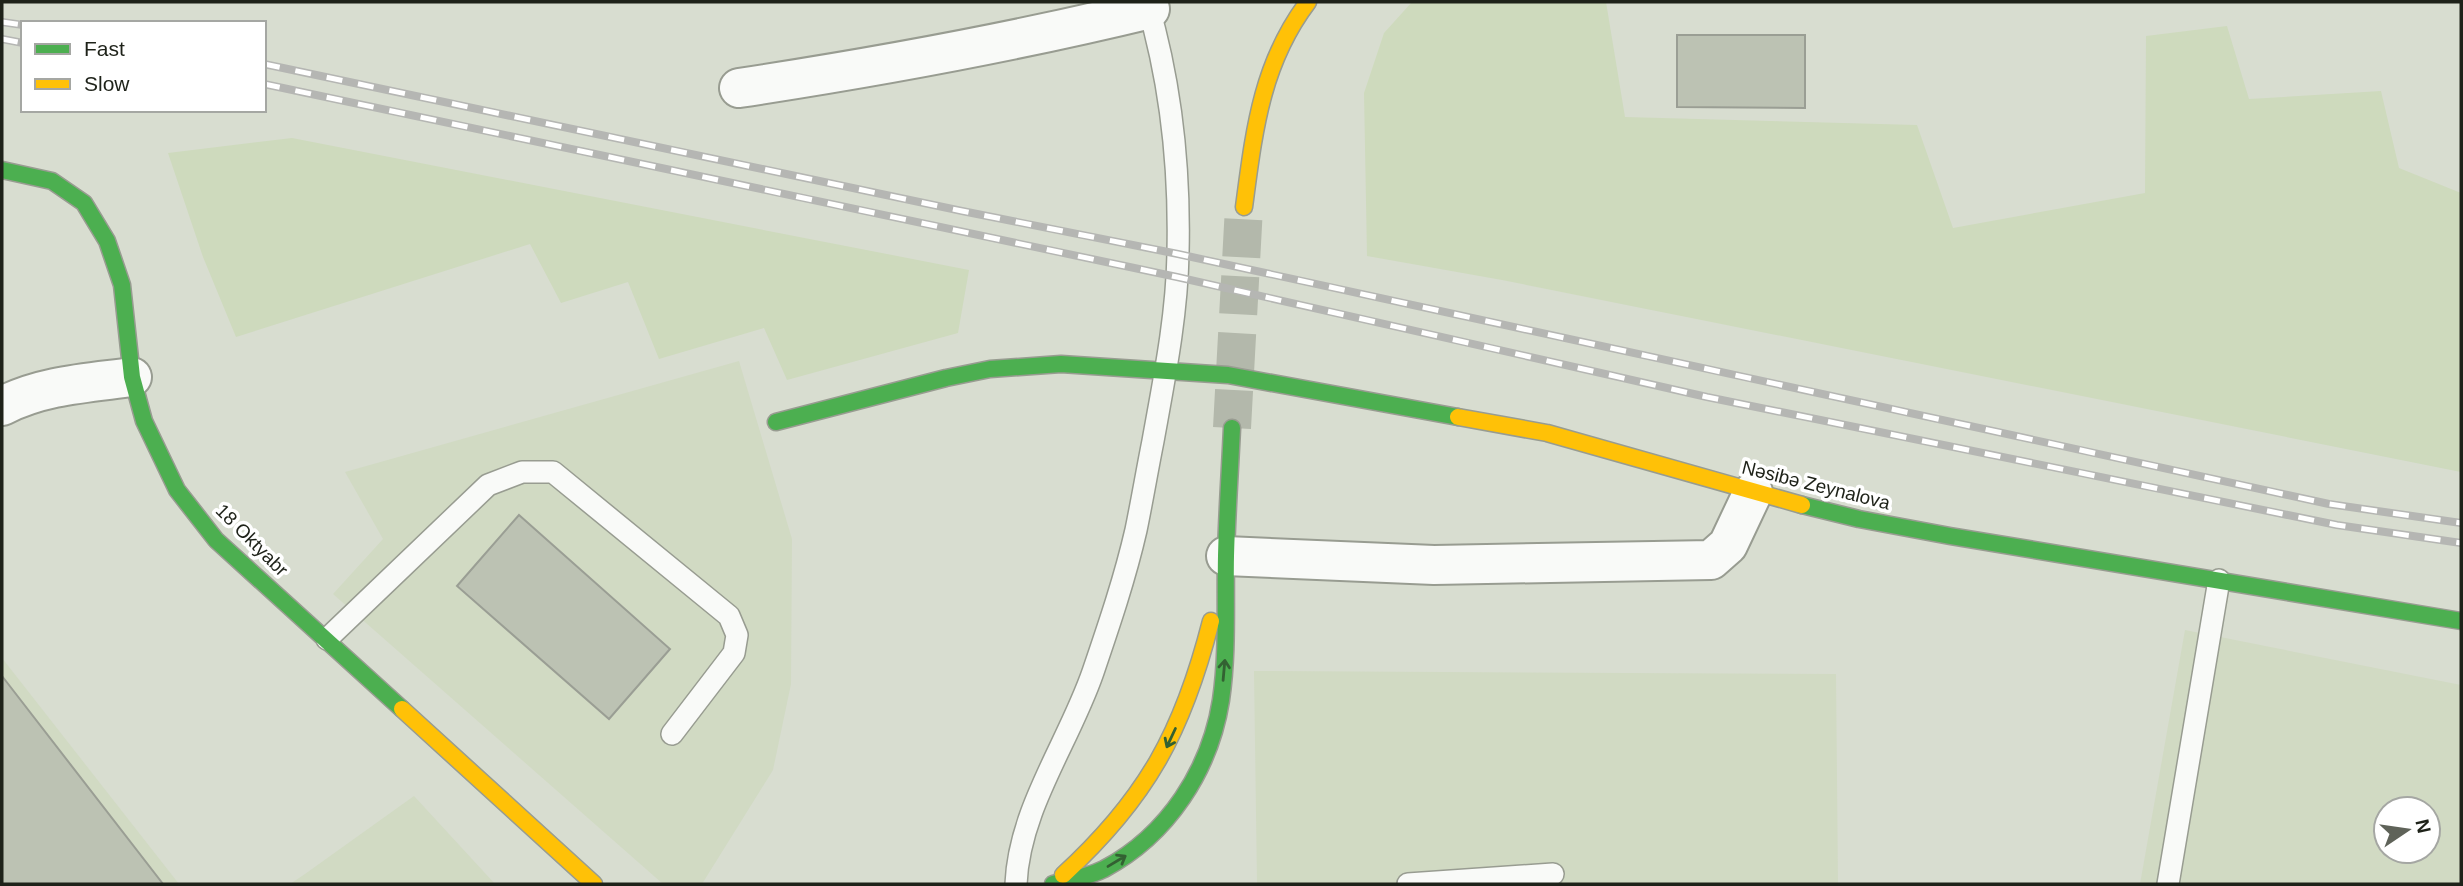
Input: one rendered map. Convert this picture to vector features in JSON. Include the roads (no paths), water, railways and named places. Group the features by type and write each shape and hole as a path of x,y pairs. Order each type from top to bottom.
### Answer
{"street":[{"path":"1244,206 1254,129 1271,66 1297,14 1308,2"},
{"path":"739,88 942,55 1050,34 1149,5"},
{"name":"18 Oktyabr","path":"2,170 52,181 85,203 107,241 122,285 132,377 144,421 177,490 216,540 594,884"},
{"name":"Nəsibə Zeynalova","path":"776,422 990,369 1061,364 1227,375 1547,433 1753,492 1859,519 2461,621"},
{"path":"2,406 23,395 52,387 132,377"},
{"path":"1054,884 1104,869 1153,835 1197,774 1212,737 1221,702 1227,639 1226,556 1232,428"},
{"path":"1226,556 1434,565 1711,560 1728,545 1753,492"},
{"path":"1054,884 1102,838 1125,811 1169,742 1192,689 1209,631 1226,556"}],"lane":[{"path":"1016,884 1017,861 1036,802 1084,697 1109,623 1135,531 1166,371 1178,254 1178,183 1172,115 1149,5"},
{"path":"327,639 488,485 522,472 553,472 729,616 737,635 734,653 671,734"},
{"path":"2168,884 2219,580"},
{"path":"1408,884 1553,874"}],"tunnel":[{"path":"1232,428 1244,207"}],"railway":[{"path":"2,22 21,25"},
{"path":"2,39 21,43"},
{"path":"266,64 1178,254 2329,504 2461,523"},
{"path":"266,84 1177,277 1707,397 2337,525 2461,543"}]}
